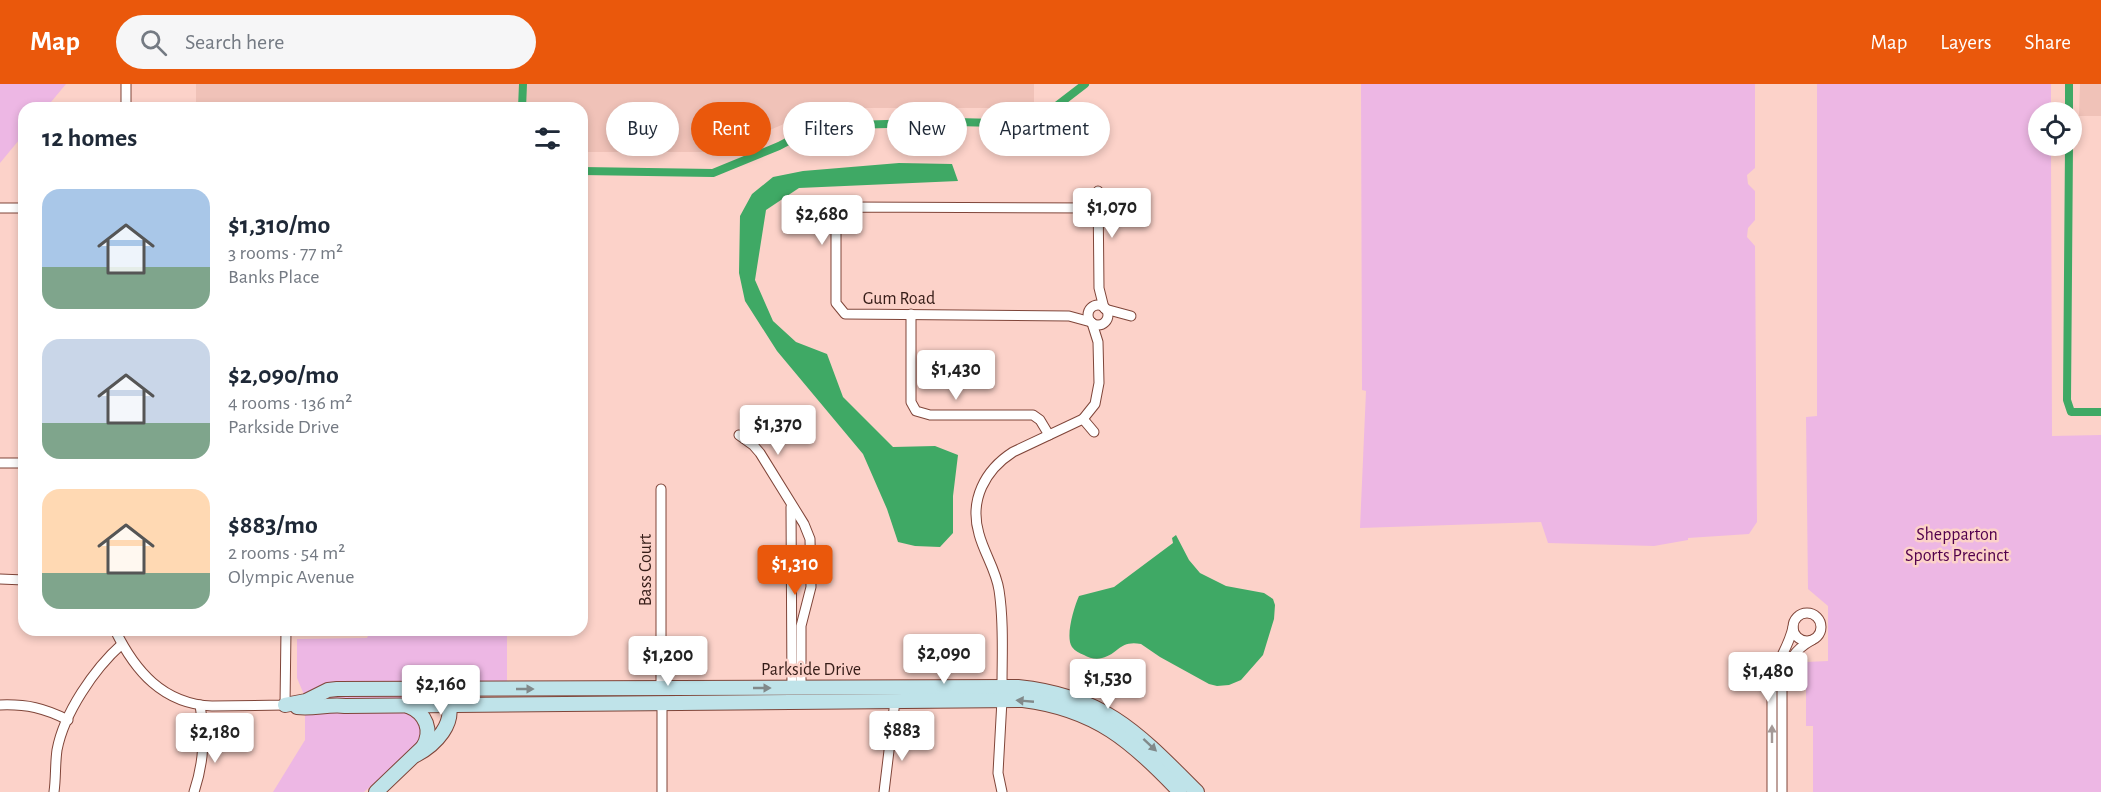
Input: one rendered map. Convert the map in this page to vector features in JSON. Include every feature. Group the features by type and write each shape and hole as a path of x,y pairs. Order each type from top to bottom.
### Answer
{"street":[{"path":"126,84 126,102"},
{"path":"1098,191 1099,288 1108,316 1098,342"},
{"path":"0,208 18,207"},
{"name":"Gum Road","path":"1091,322 1069,316 845,314 836,303 836,218 838,212 849,207 1098,208"},
{"path":"1002,792 998,773 1002,693 1002,606 996,579 978,533 976,509 978,497 983,481 1002,458 1083,418 1095,404 1098,395 1098,342 1088,315 1099,288"},
{"path":"1091,309 1099,306 1131,316 1099,325 1091,322"},
{"name":"Gum Road","path":"1069,316 1091,309"},
{"path":"910,314 911,402 916,411 930,415 1033,415 1040,420 1049,435"},
{"path":"1083,418 1094,432"},
{"path":"739,435 758,449 810,539 811,587 797,632"},
{"path":"0,463 18,463"},
{"name":"Bass Court","path":"661,489 661,688"},
{"path":"790,502 792,607 797,632 797,702"},
{"path":"0,579 18,580"},
{"path":"792,607 805,608"},
{"path":"1772,792 1772,681 1795,622 1800,616 1807,614 1815,616 1821,628 1819,635 1795,652 1782,682 1782,792"},
{"path":"1793,627 1799,639 1812,640"},
{"name":"Parkside Drive","path":"118,636 140,672 155,685 181,699 212,706 285,705 312,708 330,704 406,706 446,703 891,701 1049,691 1084,702 1136,732 1197,792"},
{"path":"285,705 286,636"},
{"path":"54,792 58,749 68,720 95,673 107,660 124,649"},
{"path":"884,792 891,729 890,687"},
{"name":"Parkside Drive","path":"285,705 309,700 330,690 364,689 890,687 1002,693 1065,709 1102,724 1131,744 1180,792"},
{"path":"661,688 662,792"},
{"path":"364,689 399,695 436,695 446,703"},
{"path":"419,751 431,746 442,734 447,721 446,703 453,692 463,689"},
{"path":"0,705 27,705 46,709 68,720"},
{"path":"194,792 201,769 204,730 200,705"},
{"path":"204,730 212,706"},
{"path":"376,792 419,751 428,737 426,721 417,710 406,706"}],"shaded area":[{"path":"196,84 1034,84 1034,102 979,102 979,108 967,108 967,102 887,102 887,108 875,108 875,102 783,102 783,124 771,129 771,102 691,102 691,152 679,152 679,102 606,102 606,152 588,152 588,102 196,102"},
{"path":"2080,84 2101,84 2101,116 2082,116 2082,102 2079,102"},
{"path":"899,163 952,164 958,181 799,188 766,210 755,280 773,321 796,342 827,354 843,397 893,447 935,446 958,455 953,496 953,533 940,547 915,546 898,542 887,509 863,454 777,351 745,301 739,273 740,216 752,194 773,177 803,171"},
{"path":"1176,535 1189,560 1200,573 1226,586 1264,593 1273,599 1274,619 1263,655 1241,680 1229,685 1209,684 1141,644 1128,644 1108,656 1097,659 1077,652 1070,642 1071,622 1079,596 1114,587 1173,543 1172,538"}],"green space":[{"path":"0,84 66,84 51,102 18,102 18,141 0,163"},
{"path":"1361,84 1755,84 1755,168 1747,175 1748,184 1755,191 1755,220 1748,228 1747,237 1755,246 1757,522 1749,534 1688,538 1688,540 1654,546 1548,543 1541,522 1360,528 1366,391 1362,390"},
{"name":"Shepparton Sports Precinct","path":"1817,84 2051,84 2051,102 2028,102 2028,156 2051,156 2052,436 2101,435 2101,792 1813,792 1813,726 1806,726 1806,662 1828,661 1828,606 1808,589 1806,417 1817,416"},
{"path":"368,636 507,636 507,681 404,682 406,711 413,713 424,732 418,744 364,792 273,792 305,740 305,697 297,678 297,639 367,638"}],"waterway":[{"path":"522,102 523,84"},
{"path":"588,171 713,173 779,146 817,126 956,122 1033,124 1085,84"},
{"path":"2069,84 2069,102"},
{"path":"2069,156 2067,400 2071,412 2101,412"}]}
